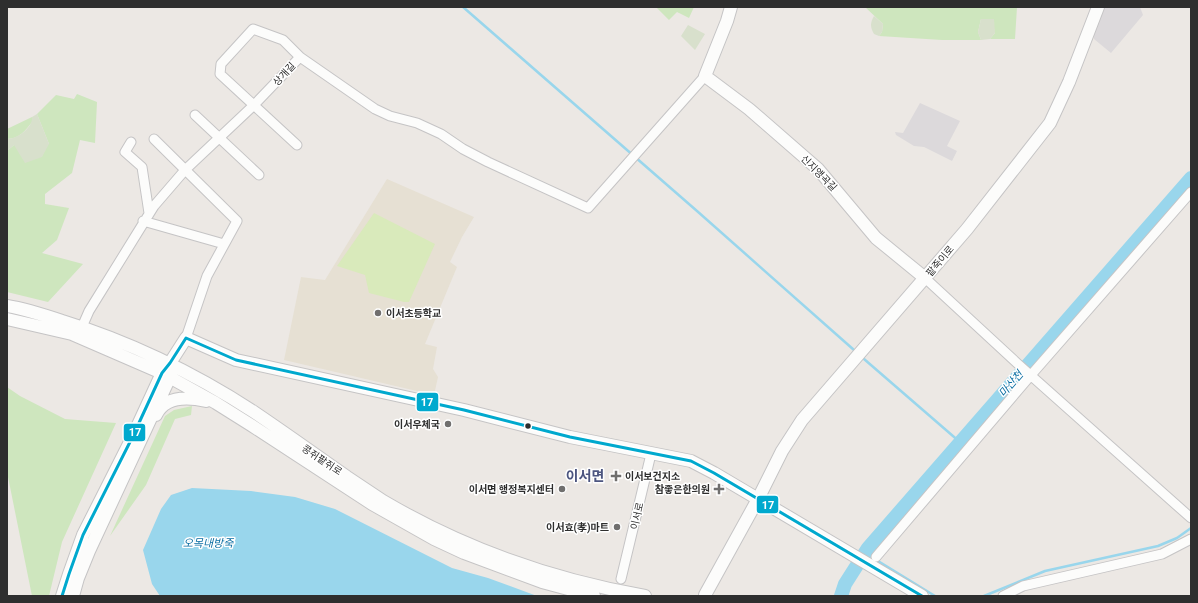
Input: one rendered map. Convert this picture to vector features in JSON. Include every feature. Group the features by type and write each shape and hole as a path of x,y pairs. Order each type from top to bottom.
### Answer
{"street":[{"path":"705,76 731,7"},
{"name":"팥죽이로","path":"705,595 782,452 802,420 967,229 1050,123 1069,82 1098,7"},
{"path":"297,145 220,74 220,64 253,29 283,40 300,56"},
{"name":"상개길","path":"82,327 89,311 154,206 185,170 254,105 300,56 375,109 390,116 417,123 440,134 463,149 488,162 588,208 705,76"},
{"name":"신지앵곡길","path":"705,76 749,109 818,169 876,238 925,278"},
{"path":"195,115 259,175"},
{"path":"62,596 68,574 84,535 97,520 132,458 152,412 170,363 186,338 206,276 237,221 154,139"},
{"path":"131,142 125,152 142,167 149,213"},
{"path":"876,557 1029,373 1191,192"},
{"path":"144,221 224,244"},
{"path":"925,278 1018,364 1191,518"},
{"name":"콩쥐팥쥐로","path":"7,306 38,313 82,327 170,363 220,390 382,500 462,541 510,560 546,572 645,596"},
{"name":"콩쥐팥쥐로","path":"7,319 72,334 166,375 216,403 372,504 405,523 464,553 542,582 594,596"},
{"path":"186,338 236,360 464,410 651,454 691,461 714,473 922,596"},
{"path":"87,341 91,349 144,371 150,378 149,390 152,394"},
{"path":"73,596 97,520 152,394 166,375"},
{"path":"152,412 156,415 158,410 169,401 186,398 216,403"},
{"name":"이서로","path":"621,579 651,454"},
{"path":"1002,596 1023,586 1162,554 1191,539"},
{"path":"542,582 548,590 560,596"}],"shaded area":[{"path":"1104,7 1140,7 1143,15 1111,53 1094,39 1094,28"},
{"path":"920,103 960,121 947,146 957,151 952,161 924,147 914,146 896,135 895,132 903,133"},
{"path":"387,179 474,217 450,262 457,267 425,344 437,347 433,369 438,377 434,395 284,360 301,277 325,280"}],"green space":[{"path":"656,7 694,7 689,18 677,12 669,20"},
{"path":"865,7 1017,7 1015,39 990,39 995,33 981,19 978,32 981,40 942,40 879,36 882,32 883,24"},
{"path":"874,16 883,24 882,32 879,36 874,34 871,27"},
{"path":"981,19 994,19 995,33 990,39 981,40 978,32"},
{"path":"688,25 705,34 695,50 681,36"},
{"path":"77,94 97,102 95,143 80,140 72,173 45,194 45,204 69,208 57,240 42,253 83,264 48,302 7,292 7,151 14,145 49,144 37,114 56,95 74,99"},
{"path":"37,114 49,144 42,157 25,163 14,145 7,151 7,139 11,139 24,132 30,125 32,117"},
{"path":"32,117 33,121 19,136 7,139 7,129"},
{"path":"374,213 435,244 409,302 369,293 365,275 337,266"},
{"path":"7,387 20,396 65,419 116,423 62,542 49,596 32,596 7,472"},
{"path":"192,406 191,415 175,419 146,485 110,536 165,416 174,410"}],"water":[{"name":"오목내방죽","path":"192,488 251,491 295,497 335,509 452,568 488,578 537,596 160,596 152,584 143,550 161,509 171,495"}],"waterway":[{"path":"463,7 854,350"},
{"name":"마산천","path":"841,596 845,584 868,548 1191,178"},
{"path":"864,359 961,443"},
{"path":"984,596 1045,571 1158,546 1177,538 1191,528"},
{"path":"865,553 935,596"}],"transit line":[{"name":"17","path":"62,596 83,535 132,438 162,373 186,338 236,360 464,410 570,437 691,461 714,473 922,596"}],"place":[{"name":"이서초등학교","path":"378,313"},
{"name":"이서우체국","path":"448,424"},
{"name":"이서보건지소","path":"616,476"},
{"name":"이서면 행정복지센터","path":"562,489"},
{"name":"참좋은한의원","path":"719,489"},
{"name":"이서효(孝)마트","path":"617,527"}],"district":[{"name":"이서면","path":"585,476"}]}
